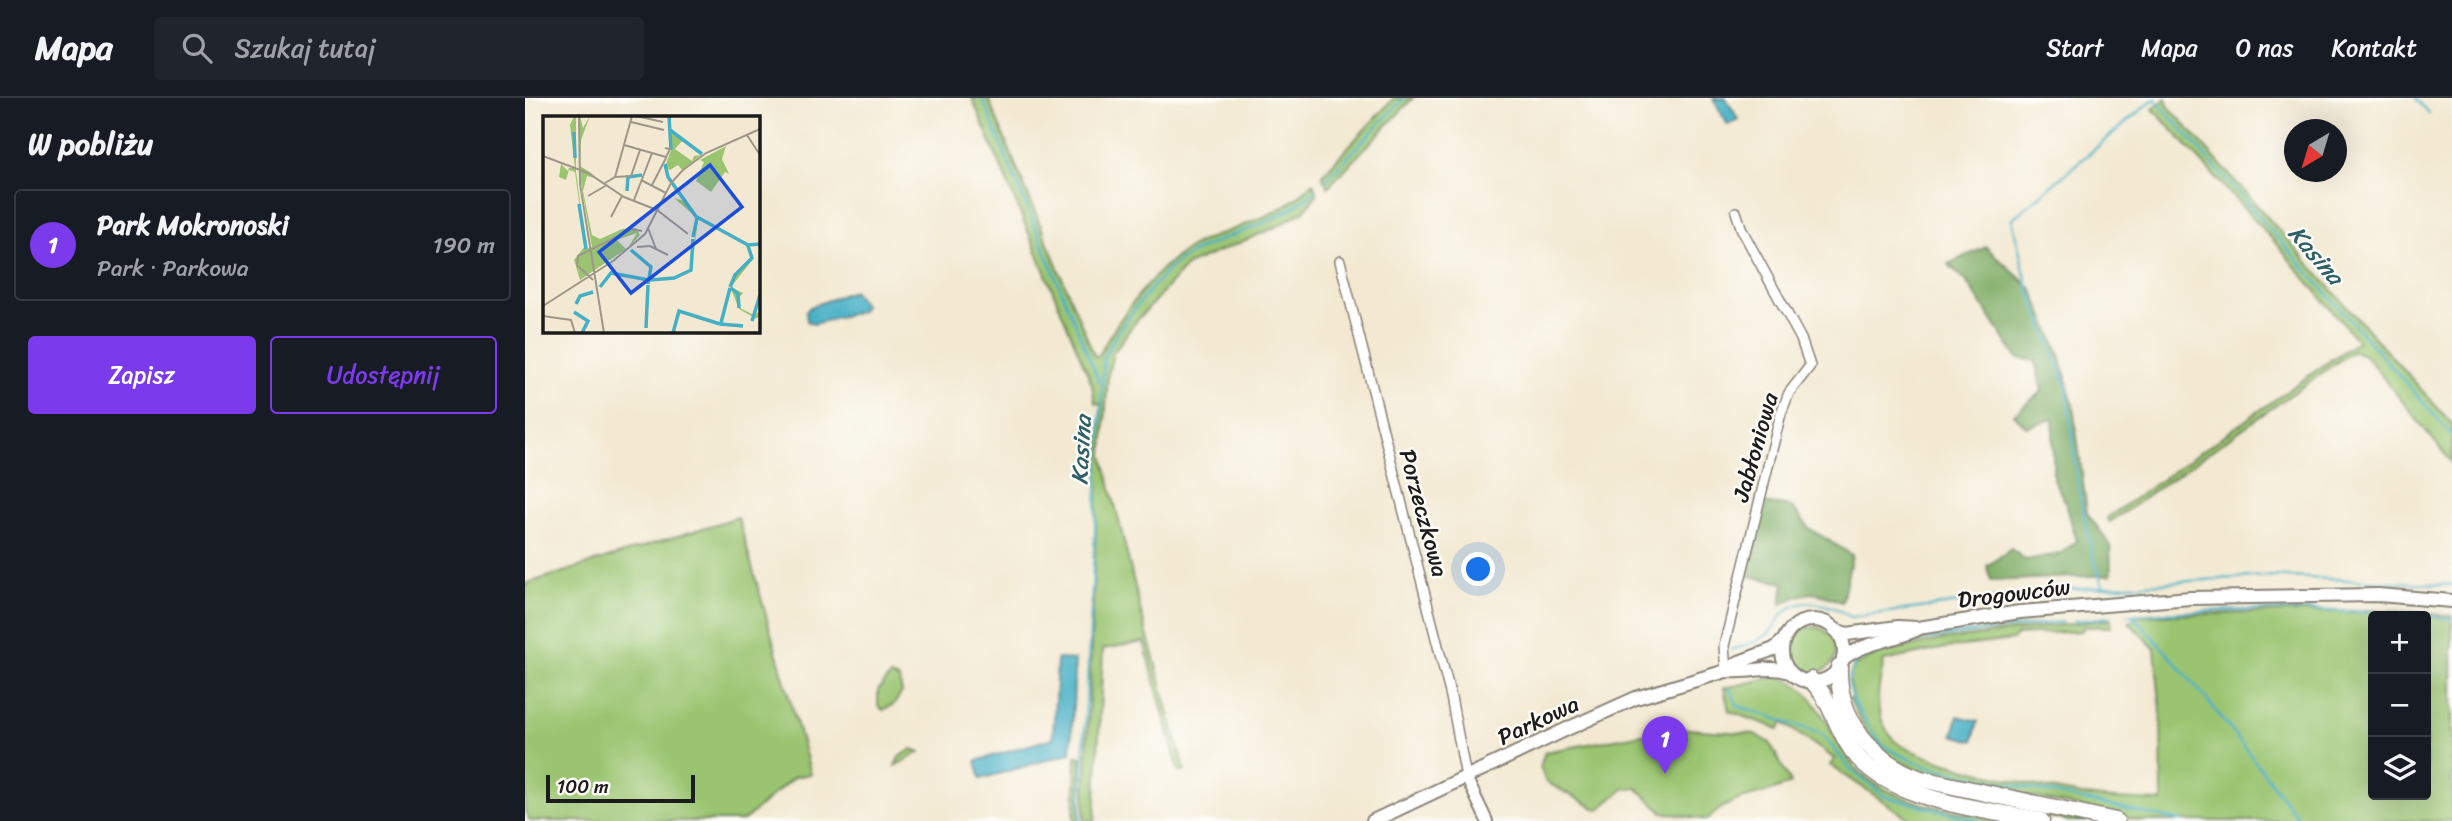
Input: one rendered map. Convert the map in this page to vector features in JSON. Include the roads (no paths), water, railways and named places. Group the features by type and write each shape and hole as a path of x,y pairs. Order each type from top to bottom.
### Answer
{"highway":[{"path":"1841,663 1838,685 1856,727 1874,752 1896,769 1921,779 2116,821"},
{"path":"1811,680 1822,691 1852,750 1882,779 1913,792 2041,821"}],"main road":[{"name":"Drogowców","path":"1835,630 1847,634 1898,627 1918,628 2021,612 2117,602 2262,595 2378,595 2452,601"},
{"path":"1800,623 1823,623 1835,630 1844,648 1841,663 1822,680 1811,680 1790,671 1783,660 1783,642 1790,629 1800,623"},
{"name":"Drogowców","path":"1841,663 1851,652 1901,637 1918,628"},
{"name":"Parkowa","path":"1373,821 1636,698 1726,671 1739,662 1774,649 1783,642"},
{"name":"Parkowa","path":"1726,671 1744,673 1778,667 1790,671"}],"street":[{"name":"Jabłoniowa","path":"1726,671 1724,646 1781,413 1789,393 1810,366 1801,339 1742,230 1736,212"},
{"name":"Porzeczkowa","path":"1340,261 1451,697 1466,777"},
{"path":"1466,777 1487,821"}],"water":[{"path":"1726,98 1738,119 1728,125 1713,99"},
{"path":"853,291 865,306 861,311 814,324 807,321 806,311 810,307"},
{"path":"1057,659 1075,660 1071,753 981,779 976,761 1053,738"},
{"path":"1958,716 1978,721 1973,741 1953,735"}],"waterway":[{"path":"982,98 1099,381"},
{"name":"Kasina","path":"1325,181 1404,98"},
{"path":"2103,586 2092,553 2078,485 2067,387 2027,284 2012,219 2155,98"},
{"path":"2416,98 2429,114"},
{"name":"Kasina","path":"2155,99 2452,435"},
{"name":"Kasina","path":"1080,821 1104,358 1127,319 1174,265 1217,241 1269,221 1301,202 1315,190"},
{"path":"2071,589 2265,576 2452,585"},
{"path":"1731,650 1763,638 1784,613 1799,604 1826,605 1850,617 2053,591"},
{"path":"2132,615 2278,610 2368,612"},
{"path":"2127,615 2132,615 2155,639 2198,690 2300,821"},
{"path":"2074,621 2110,617"},
{"path":"2431,617 2452,619"},
{"path":"2061,622 1930,639 1904,644 1856,661 1848,681 1854,703 1880,743 1925,766 2181,821"},
{"path":"1730,689 1738,706 1822,734 1851,770 1886,797 1981,821"}],"place":[{"name":"Park Mokronoski","path":"1665,774"}]}
